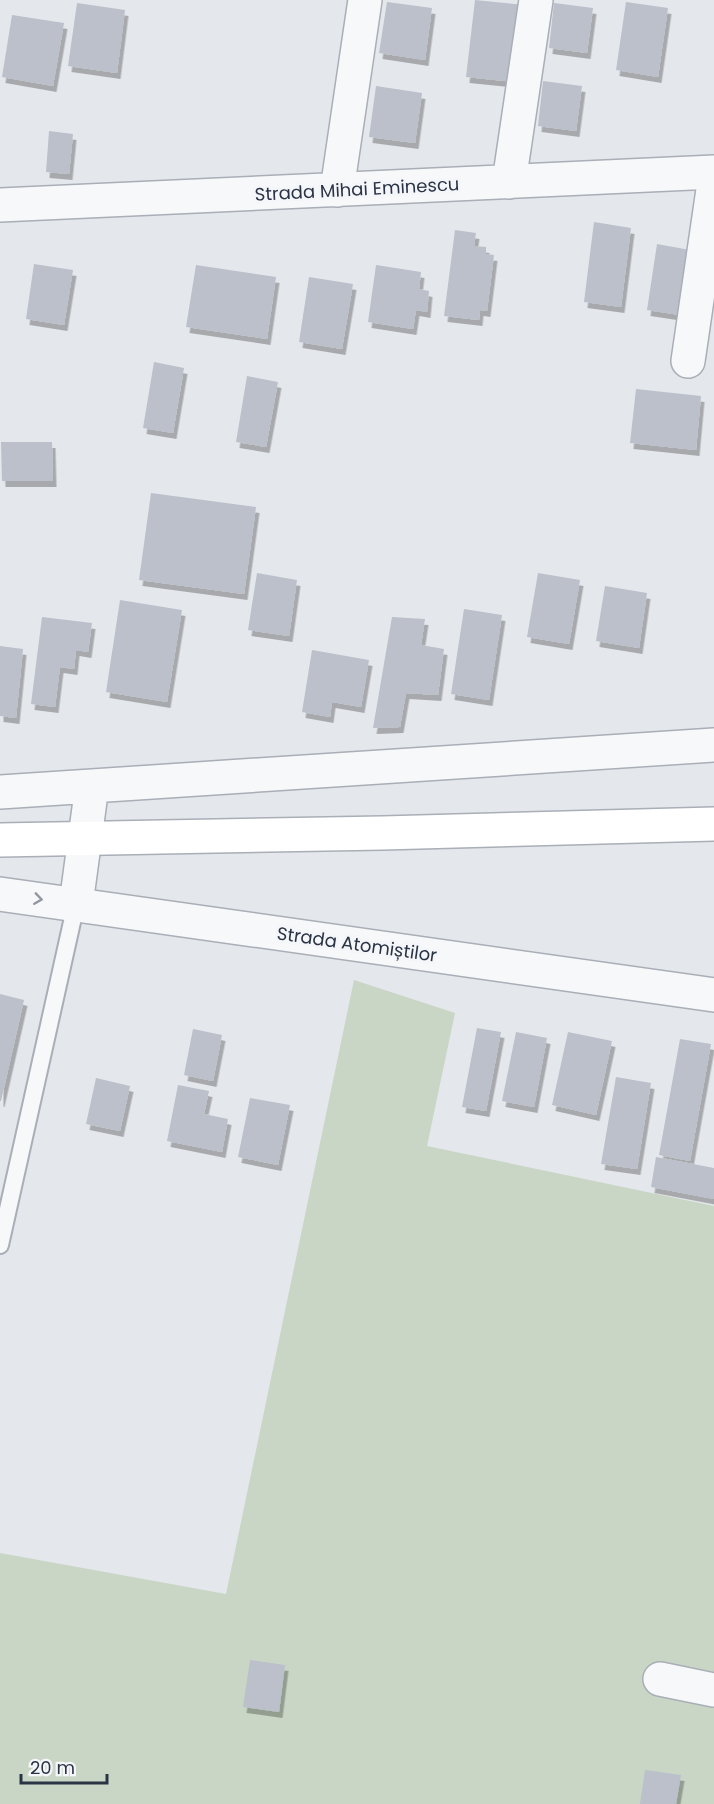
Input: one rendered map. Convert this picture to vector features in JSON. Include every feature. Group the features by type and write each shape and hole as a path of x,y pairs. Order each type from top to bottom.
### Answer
{"main road":[{"path":"0,840 714,824"}],"street":[{"path":"337,190 365,0"},
{"path":"509,182 536,0"},
{"name":"Strada Mihai Eminescu","path":"0,205 714,172"},
{"path":"688,362 714,183"},
{"path":"0,792 714,745"},
{"path":"76,904 92,786"},
{"name":"Strada Atomiștilor","path":"0,894 714,995"},
{"path":"660,1679 714,1690"}],"lane":[{"path":"0,1245 76,904"}],"green space":[{"path":"354,980 455,1013 427,1146 714,1206 714,1804 0,1804 0,1553 226,1594"}],"building":[{"path":"475,0 524,5 515,82 466,77"},
{"path":"387,2 432,8 425,60 379,53"},
{"path":"626,2 668,8 658,77 616,70"},
{"path":"77,3 125,10 117,73 68,66"},
{"path":"554,3 593,8 587,53 549,48"},
{"path":"12,15 64,23 53,86 2,77"},
{"path":"543,81 582,86 576,131 538,126"},
{"path":"376,86 422,93 415,143 369,137"},
{"path":"49,131 73,134 69,174 46,172"},
{"path":"594,222 631,228 621,307 584,302"},
{"path":"455,230 476,233 474,246 486,247 486,254 494,255 487,311 480,310 479,320 444,316"},
{"path":"657,244 690,250 680,315 647,310"},
{"path":"34,264 73,270 64,325 26,319"},
{"path":"196,265 276,277 267,339 186,327"},
{"path":"376,265 421,272 419,289 429,291 427,312 416,310 413,329 368,322"},
{"path":"309,277 353,284 342,349 299,342"},
{"path":"154,362 184,368 173,433 143,428"},
{"path":"247,376 278,382 266,447 236,442"},
{"path":"636,389 701,396 696,450 630,443"},
{"path":"1,442 52,442 53,481 2,481"},
{"path":"151,493 256,507 244,594 139,580"},
{"path":"257,573 297,580 289,636 248,630"},
{"path":"538,573 580,580 569,644 527,637"},
{"path":"605,586 647,593 639,648 596,641"},
{"path":"120,600 182,610 167,702 106,692"},
{"path":"464,609 502,615 489,700 451,694"},
{"path":"42,617 92,623 88,652 76,650 74,669 60,667 55,707 31,704"},
{"path":"392,617 425,619 421,645 444,649 438,695 406,693 400,727 373,728"},
{"path":"0,646 23,649 16,718 0,716"},
{"path":"312,650 369,660 361,707 332,702 330,717 302,712"},
{"path":"0,994 24,1000 1,1101 0,1101"},
{"path":"477,1028 501,1032 486,1111 462,1107"},
{"path":"193,1029 222,1035 213,1081 184,1075"},
{"path":"516,1032 547,1038 534,1107 502,1101"},
{"path":"568,1032 612,1041 596,1115 552,1105"},
{"path":"680,1039 711,1044 690,1161 659,1155"},
{"path":"616,1077 651,1083 637,1169 601,1164"},
{"path":"96,1078 130,1086 120,1131 86,1124"},
{"path":"178,1085 209,1091 204,1114 228,1119 222,1152 167,1141"},
{"path":"250,1098 290,1105 278,1165 238,1157"},
{"path":"656,1157 714,1168 714,1199 651,1187"},
{"path":"250,1660 285,1665 279,1712 243,1707"},
{"path":"645,1770 681,1775 676,1804 640,1804"}]}
